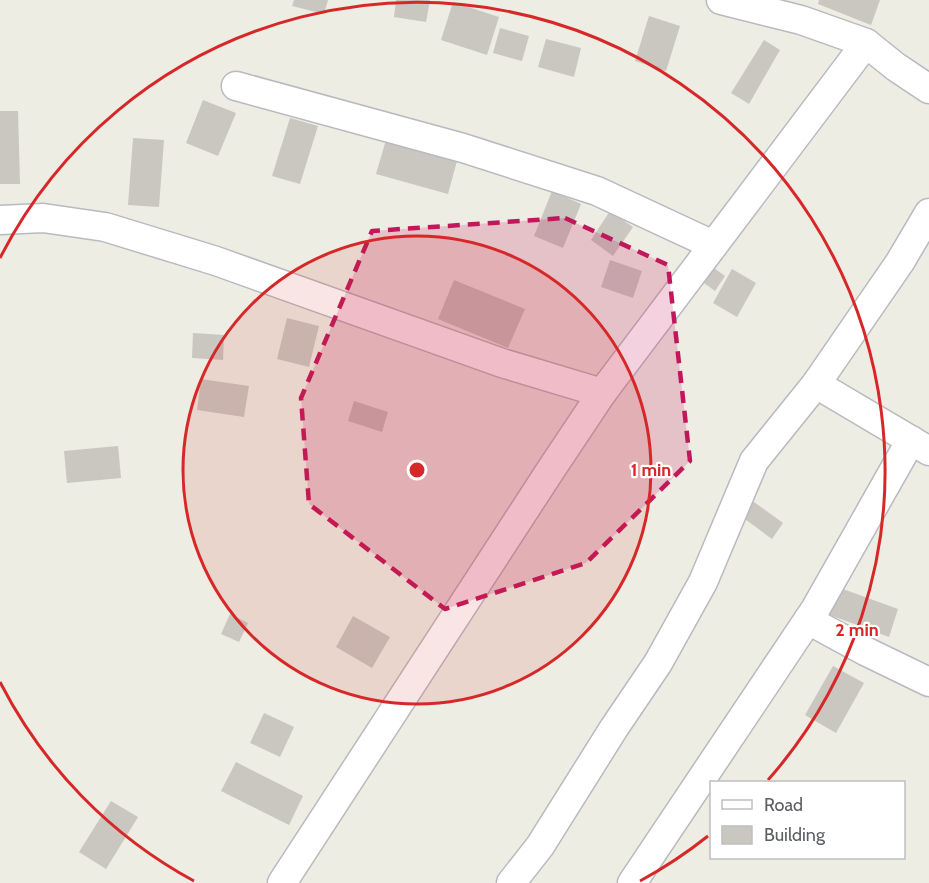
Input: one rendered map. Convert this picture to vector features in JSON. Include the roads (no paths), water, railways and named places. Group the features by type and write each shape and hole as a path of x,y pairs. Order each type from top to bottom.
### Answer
{"street":[{"path":"721,0 801,20 866,43 929,89"},
{"path":"282,883 602,393 866,43"},
{"path":"236,86 463,148 597,191 713,245"},
{"path":"511,883 540,846 658,663 703,582 754,461 816,384 900,262 929,213"},
{"path":"0,220 43,218 105,227 216,261 502,363 602,393"},
{"path":"632,883 808,620 920,445 816,384"},
{"path":"808,620 929,682"}]}
